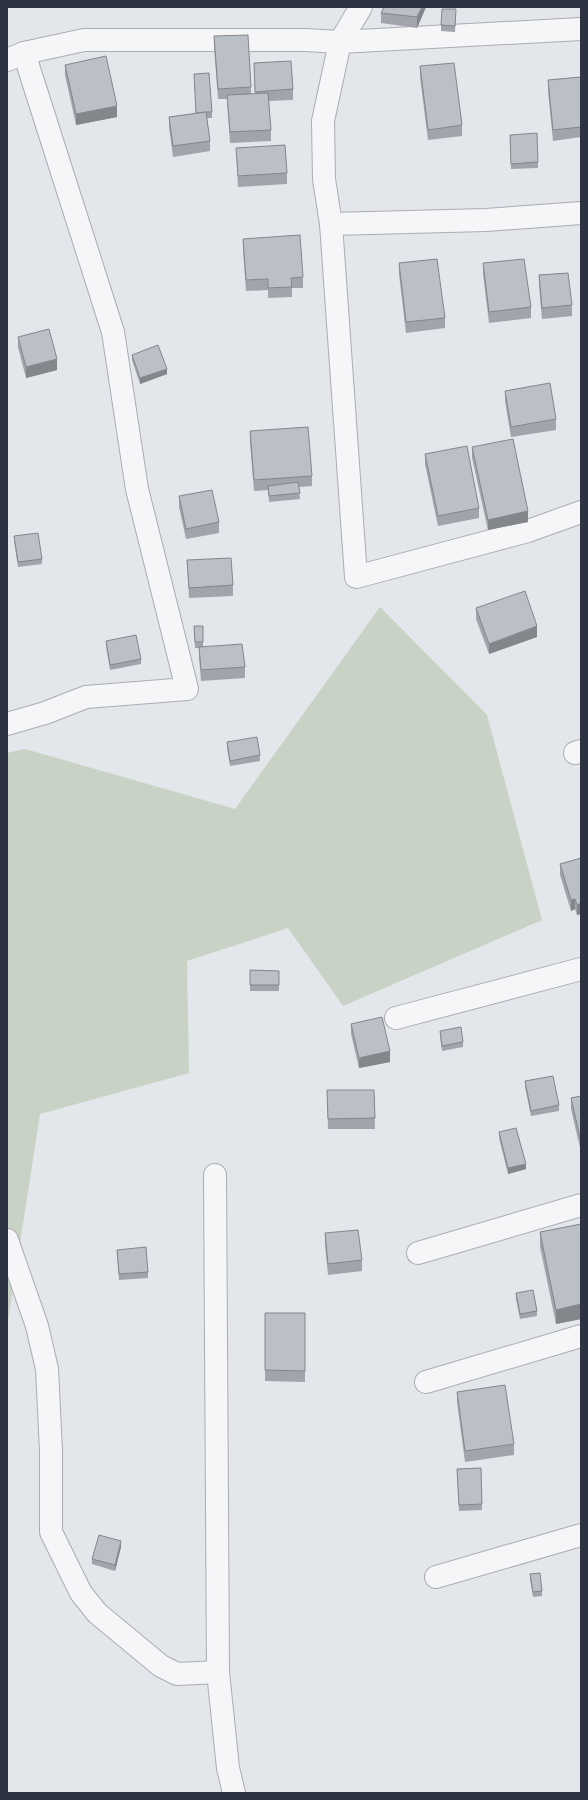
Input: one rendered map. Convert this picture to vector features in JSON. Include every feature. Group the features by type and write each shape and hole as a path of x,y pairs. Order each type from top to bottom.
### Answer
{"street":[{"path":"361,7 340,42 323,121 324,179 331,224 356,577 528,531 581,512"},
{"path":"7,724 45,713 86,697 187,689 137,489 113,332 16,57 84,40 305,40 340,42 581,29"},
{"path":"331,224 486,220 581,213"},
{"path":"396,1018 581,969"},
{"path":"215,1175 218,1672 228,1768 234,1793"},
{"path":"418,1253 581,1205"},
{"path":"7,1240 37,1326 47,1369 51,1452 51,1532 81,1593 97,1613 161,1666 177,1674 218,1672"},
{"path":"426,1382 581,1336"},
{"path":"436,1577 581,1535"}],"green space":[{"path":"380,607 487,715 542,920 343,1006 288,928 187,961 189,1073 40,1114 7,1327 7,753 25,749 235,809"}],"building":[{"path":"384,7 422,7 417,17 381,13"},
{"path":"442,9 456,9 455,26 441,25"},
{"path":"248,35 251,87 218,89 214,36"},
{"path":"106,56 117,106 76,114 65,65"},
{"path":"291,61 293,89 255,92 254,63"},
{"path":"454,63 462,125 428,130 420,66"},
{"path":"209,73 212,112 196,113 194,74"},
{"path":"581,77 581,127 553,130 548,80"},
{"path":"268,93 271,130 230,132 227,95"},
{"path":"206,112 210,141 173,146 169,117"},
{"path":"537,133 538,162 511,164 510,135"},
{"path":"285,145 287,173 238,176 236,148"},
{"path":"300,235 303,277 291,278 292,287 268,288 268,279 246,280 243,239"},
{"path":"437,259 445,318 406,322 399,263"},
{"path":"524,259 531,307 489,312 483,263"},
{"path":"568,273 572,305 542,308 539,275"},
{"path":"49,329 57,359 26,367 18,337"},
{"path":"158,345 167,369 140,378 132,355"},
{"path":"550,383 556,419 511,427 505,391"},
{"path":"308,427 312,476 254,480 250,431"},
{"path":"513,439 528,511 488,520 472,447"},
{"path":"467,446 479,508 438,516 425,454"},
{"path":"298,482 300,493 269,496 268,486"},
{"path":"212,490 219,522 186,529 179,496"},
{"path":"38,533 42,559 18,562 14,536"},
{"path":"231,558 233,585 189,588 187,560"},
{"path":"525,591 537,626 489,644 476,608"},
{"path":"194,626 203,626 203,642 195,642"},
{"path":"136,635 141,659 110,665 106,641"},
{"path":"242,644 245,667 201,670 199,647"},
{"path":"257,737 260,755 230,761 227,742"},
{"path":"581,858 581,903 577,905 575,899 571,900 560,864"},
{"path":"250,970 279,971 279,985 250,985"},
{"path":"382,1017 390,1051 359,1058 351,1024"},
{"path":"461,1027 463,1042 442,1046 440,1031"},
{"path":"553,1076 559,1105 531,1111 525,1081"},
{"path":"327,1090 374,1090 375,1118 328,1119"},
{"path":"581,1096 581,1142 571,1098"},
{"path":"516,1128 526,1164 508,1168 499,1132"},
{"path":"581,1224 581,1304 556,1310 540,1232"},
{"path":"358,1230 362,1260 328,1264 325,1233"},
{"path":"146,1247 148,1272 119,1274 117,1250"},
{"path":"533,1290 537,1311 520,1314 516,1293"},
{"path":"265,1313 305,1313 305,1371 265,1370"},
{"path":"505,1385 514,1444 465,1451 457,1392"},
{"path":"481,1468 482,1504 459,1505 457,1469"},
{"path":"99,1535 121,1541 115,1565 92,1559"},
{"path":"540,1573 542,1591 533,1592 530,1574"}]}
